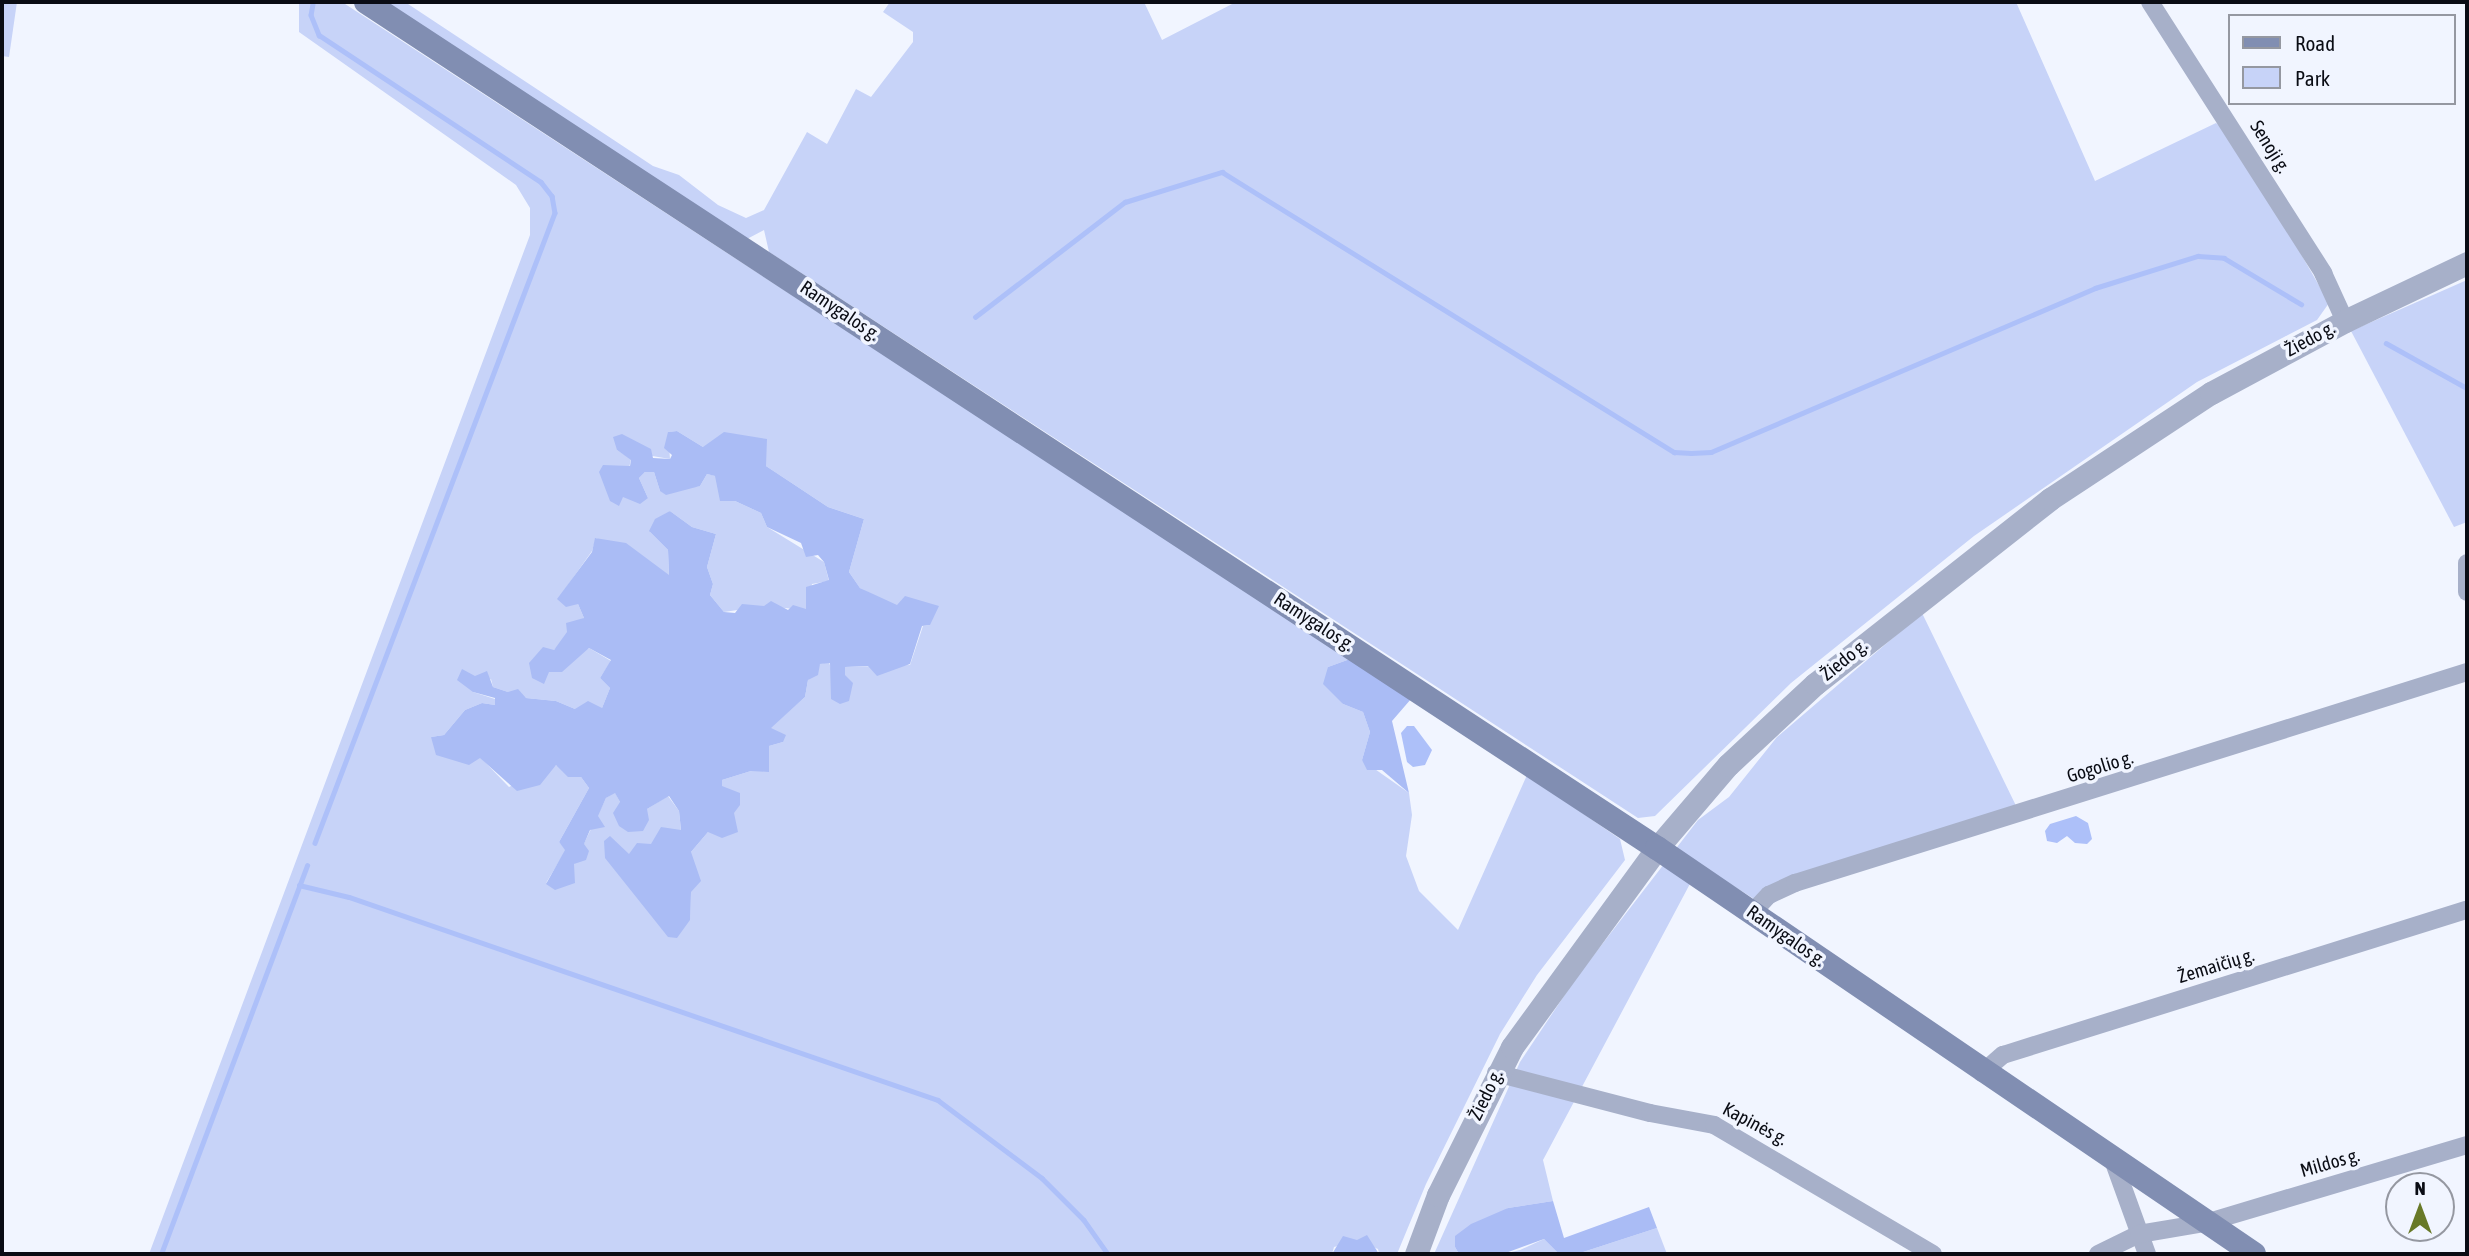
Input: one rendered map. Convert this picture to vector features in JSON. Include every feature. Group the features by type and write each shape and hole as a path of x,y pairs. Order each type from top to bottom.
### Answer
{"main road":[{"name":"Ramygalos g.","path":"366,2 1657,848 1983,1073 2254,1254"}],"street":[{"name":"Senoji g.","path":"2150,2 2323,273 2345,320"},
{"name":"Žiedo g.","path":"1416,1254 1438,1195 1496,1073 1657,848 1728,765 1815,684 1950,575 2050,499 2211,393 2345,320 2467,264"},
{"path":"2467,564 2467,592"},
{"name":"Gogolio g.","path":"1752,913 1769,895 1796,883 2467,672"},
{"name":"Žemaičių g.","path":"1983,1073 2003,1055 2467,910"},
{"name":"Kapinės g.","path":"1496,1073 1650,1113 1714,1125 1933,1254"},
{"name":"Mildos g.","path":"2205,1223 2467,1144"},
{"path":"2113,1160 2147,1254"},
{"path":"2098,1254 2139,1234 2205,1223"}],"green space":[{"path":"2,2 17,2 9,57 2,56"},
{"path":"299,2 342,2 1350,659 1328,667 1343,704 1363,712 1370,732 1362,760 1409,793 1412,815 1406,856 1419,891 1458,930 1527,775 1620,839 1625,860 1537,975 1500,1034 1426,1184 1397,1254 1379,1254 1378,1249 1357,1240 1334,1247 1332,1254 149,1254 530,235 530,208 516,185 299,32","holes":["677,431 703,447 766,466 828,507 864,519 849,572 860,588 930,625 923,626 910,665 845,667 845,675 832,672 829,662 820,664 808,680 805,697 770,728 783,742 769,746 751,771 722,780 708,832 691,852 690,920 679,811 668,796 647,809 620,802 615,792 606,798 574,864 546,883 566,850 559,842 589,788 581,777 556,765 509,787 480,757 455,757 431,737 444,735 465,710 482,703 495,705 495,699 473,692 491,679 493,687 526,698 556,701 575,709 602,708 610,688 600,678 611,661 589,648 549,672 554,650 584,618 578,604 558,599 592,551 596,538 669,576 668,550 650,532 670,511 692,527 716,534 707,567 713,584 710,595 724,612 764,606 806,610 812,584 829,581 824,562 767,527 761,513 735,501 716,476 707,474 700,486 660,491 654,472 645,472 639,478 648,498 623,496 631,459 617,450 670,459 668,432"]},
{"path":"379,2 405,2 653,166 679,175 718,205 746,218 764,210 807,132 827,144 856,89 871,97 913,42 913,32 883,12 890,2 1144,2 1162,40 1236,2 2016,2 2095,181 2216,123 2234,137 2329,303 2317,320 2197,382 1974,536 1791,683 1655,816 1638,818 769,252 764,230 747,239"},
{"path":"2467,280 2467,522 2454,527 2351,331"},
{"path":"1922,613 2022,818 1796,888 1767,907 1700,865 1543,1160 1553,1201 1508,1208 1455,1247 1459,1254 1434,1254 1520,1062 1576,978 1698,820 1729,797 1777,737"},
{"path":"1657,1228 1667,1254 1577,1254"},
{"path":"1544,1239 1559,1254 1503,1254 1520,1250"}],"shaded area":[{"path":"677,431 703,447 724,432 767,439 766,466 828,507 864,519 849,572 860,588 897,605 905,596 939,606 930,625 922,626 910,664 877,676 868,666 845,667 845,675 853,683 849,701 840,704 831,699 830,663 820,664 818,675 808,680 805,697 771,728 786,735 783,742 769,746 769,772 751,771 722,780 722,786 740,793 740,805 734,813 738,832 722,838 708,832 691,852 701,881 691,892 690,920 677,938 668,937 605,858 604,841 610,836 629,854 637,843 651,844 661,827 681,830 679,811 669,796 647,809 649,820 643,831 628,832 619,826 613,813 620,802 615,793 606,798 598,816 605,827 590,830 584,844 589,851 586,860 574,864 575,883 555,890 546,884 565,850 559,842 589,788 581,777 568,777 556,765 540,785 517,791 480,758 469,765 436,755 431,737 444,735 465,710 482,703 495,705 495,698 473,692 457,680 462,669 475,676 487,671 493,687 508,692 518,689 526,698 556,701 575,709 588,701 602,708 610,688 600,678 611,660 589,648 562,672 549,672 544,684 532,678 529,663 543,647 554,650 567,632 566,623 584,618 578,604 566,607 557,599 592,552 595,538 626,543 669,575 668,550 649,531 655,519 670,511 692,527 716,534 707,567 713,584 710,595 724,612 735,613 742,604 764,606 771,601 788,610 793,605 806,609 806,587 829,580 824,562 818,555 806,557 801,543 767,527 761,513 735,501 720,501 715,476 707,474 700,486 666,495 660,491 654,472 645,472 639,478 648,498 640,504 623,497 619,506 610,501 599,472 603,465 630,466 631,460 617,450 613,437 622,434 651,449 653,458 670,459 672,455 664,448 668,432"},
{"path":"1350,659 1411,699 1392,721 1409,793 1382,770 1367,770 1362,760 1370,732 1363,712 1343,704 1323,684 1328,667"},
{"path":"1407,726 1414,726 1432,750 1425,765 1413,767 1407,762 1401,733"},
{"path":"2076,816 2088,823 2092,839 2087,844 2075,843 2067,836 2057,843 2047,841 2045,831 2050,824"},
{"path":"1553,1201 1564,1238 1649,1207 1657,1228 1577,1254 1559,1254 1544,1239 1503,1254 1459,1254 1455,1247 1455,1236 1471,1224 1508,1208"},
{"path":"1367,1235 1379,1254 1332,1254 1343,1236 1357,1240"}],"waterway":[{"path":"313,4 311,15 319,35 541,182 552,196 555,213 315,843"},
{"path":"975,317 1125,202 1222,172 1674,452 1691,453 1711,452 2095,288 2198,256 2224,258 2301,304"},
{"path":"2386,343 2467,388"},
{"path":"161,1254 307,865"},
{"path":"299,885 349,897 938,1100 1042,1178 1084,1220 1108,1254"}]}
